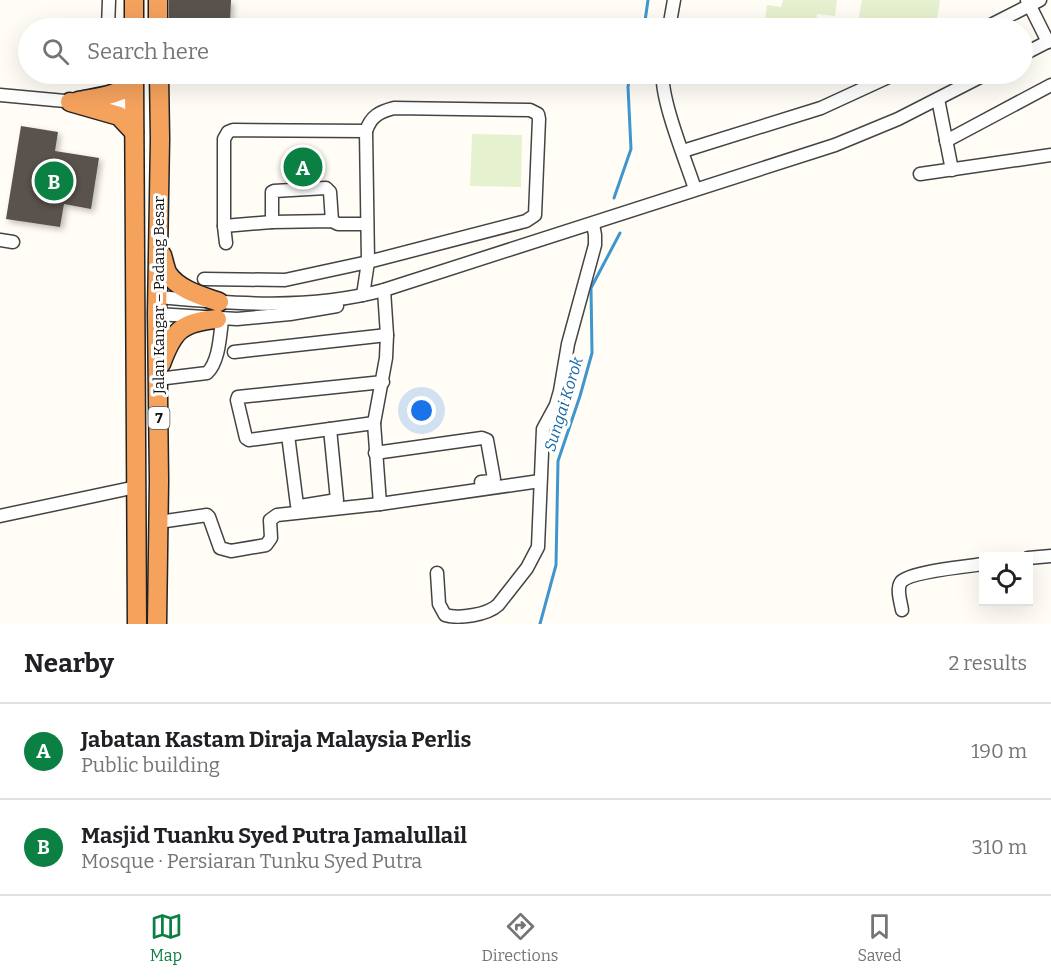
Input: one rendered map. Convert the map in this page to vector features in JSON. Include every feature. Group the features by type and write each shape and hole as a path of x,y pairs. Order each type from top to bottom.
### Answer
{"highway":[{"path":"134,5 158,13"},
{"path":"70,102 110,95 125,90 130,84"},
{"name":"Jalan Kangar – Padang Besar","path":"134,84 137,624"},
{"path":"152,84 143,99 134,105 144,111 160,139"},
{"name":"Jalan Kangar – Padang Besar","path":"157,624 159,502 155,305 159,245 158,84"},
{"path":"70,102 119,116 134,132"},
{"path":"159,245 168,273 175,281 220,314"},
{"path":"134,278 155,305 139,314 134,326"},
{"path":"158,376 168,344 176,333 188,325 220,314"},
{"path":"137,425 141,412 146,409 150,411 153,482 159,502"}],"street":[{"path":"108,18 109,0"},
{"path":"671,18 674,0"},
{"path":"1003,18 1033,2 1049,41 1033,50"},
{"path":"665,84 682,152 695,189"},
{"path":"682,152 821,108 874,84"},
{"path":"155,305 220,314 273,304 357,296 384,290 835,145 879,128 967,84"},
{"path":"946,141 1051,85"},
{"path":"0,95 134,105"},
{"path":"938,99 952,170"},
{"path":"155,305 220,314 265,317 337,306 357,296 368,262 366,131 369,121 380,111 394,108 530,110 538,114 536,210 532,218 368,262 285,280 204,279"},
{"path":"226,243 224,139 228,132 233,130 366,131"},
{"path":"920,174 1051,155"},
{"path":"272,222 272,192 326,188 330,192 332,221"},
{"path":"224,226 332,221 338,224 367,224"},
{"path":"437,573 439,604 445,615 481,613 494,609 498,605 527,568 538,547 543,429 556,405 560,391 568,344 595,245 596,236 593,224"},
{"path":"0,240 13,242"},
{"path":"380,500 374,423 383,382 387,335 384,290"},
{"path":"158,376 207,374 212,369 218,346 220,314"},
{"path":"234,352 387,335"},
{"path":"374,423 249,440 246,438 237,400 238,397 383,382"},
{"path":"288,435 297,505 300,506 337,500 330,429"},
{"path":"159,522 207,515 220,548 231,551 266,545 271,538 270,520 277,515 492,481 494,478 488,440 482,438 375,453"},
{"path":"380,500 540,481"},
{"path":"0,516 136,487"},
{"path":"1033,558 1051,556"},
{"path":"902,610 899,588 901,582 906,579 979,565"}],"green space":[{"path":"783,0 837,0 835,16 817,14 816,18 765,18 767,5 781,7"},
{"path":"862,0 940,0 937,18 859,18"},
{"path":"472,134 522,135 521,187 470,186"}],"building":[{"path":"169,0 231,0 230,18 169,18"},
{"path":"21,126 58,132 55,151 99,158 91,209 64,204 60,227 6,219"}],"waterway":[{"name":"Sungai Korok","path":"645,18 648,0"},
{"name":"Sungai Korok","path":"614,198 631,149 628,84"},
{"name":"Sungai Korok","path":"540,624 556,565 558,461 592,353 591,288 620,233"}],"place":[{"name":"Jabatan Kastam Diraja Malaysia Perlis","path":"303,167"},
{"name":"Masjid Tuanku Syed Putra Jamalullail","path":"54,181"}]}
